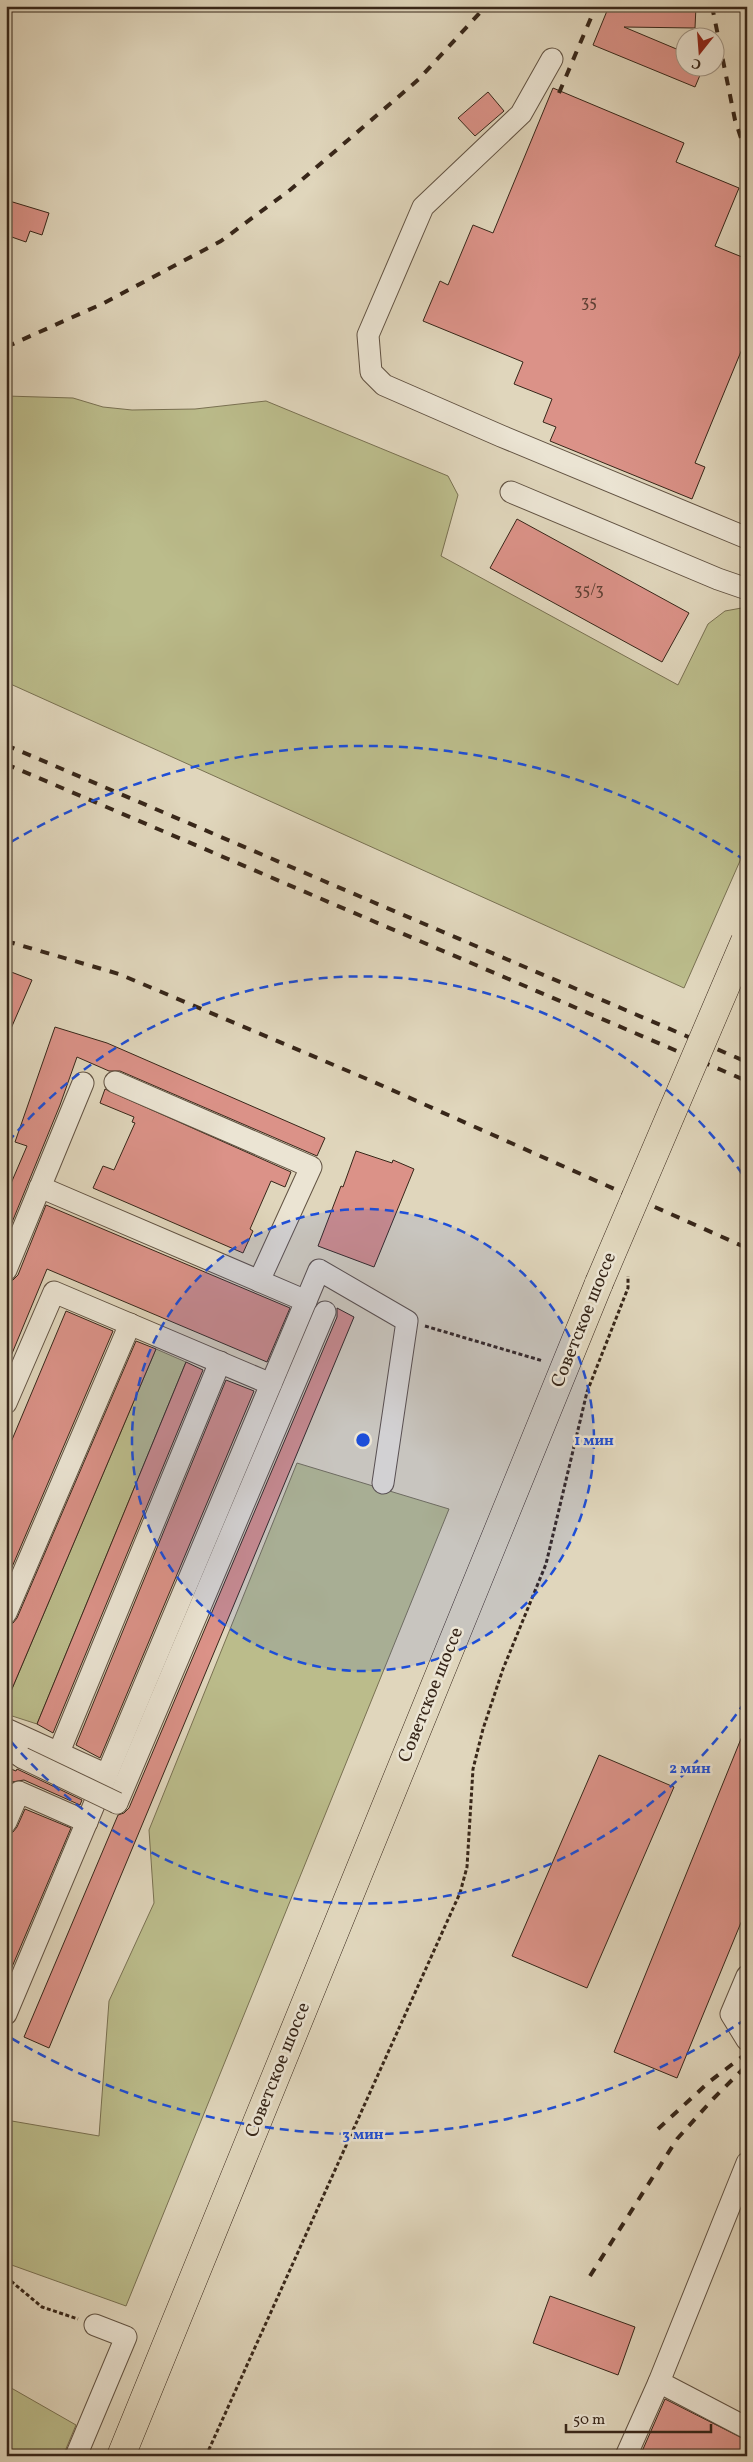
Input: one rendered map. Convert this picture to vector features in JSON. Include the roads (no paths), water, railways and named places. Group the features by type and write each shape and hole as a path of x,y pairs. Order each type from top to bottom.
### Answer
{"main road":[{"name":"Советское шоссе","path":"121,2456 599,1283 746,939"}],"lane":[{"path":"552,59 521,114 423,207 368,335 371,372 384,385 519,444 747,538"},
{"path":"511,492 718,579 747,588"},
{"path":"115,1082 311,1167 259,1280"},
{"path":"6,1270 83,1083"},
{"path":"40,1187 306,1300"},
{"path":"6,2014 319,1270 407,1321 383,1483"},
{"path":"6,1403 54,1292 271,1384"},
{"path":"15,1752 117,1803 325,1312"},
{"path":"7,1608 130,1324"},
{"path":"59,1752 220,1362"},
{"path":"6,1728 107,1775"},
{"path":"6,1822 19,1792 87,1822"},
{"path":"747,1976 731,2014 747,2040"},
{"path":"626,2456 659,2382 747,2162"},
{"path":"76,2456 126,2337 95,2325"},
{"path":"659,2382 747,2428"}],"railway":[{"path":"6,347 104,303 221,241 290,190 419,79 486,6"},
{"path":"559,93 596,6"},
{"path":"712,6 735,120 747,156"},
{"path":"6,745 747,1062"},
{"path":"6,764 747,1081"},
{"path":"6,941 119,974 374,1082 747,1248"},
{"path":"658,2129 709,2082 747,2053"},
{"path":"590,2276 677,2139 747,2065"}]}
